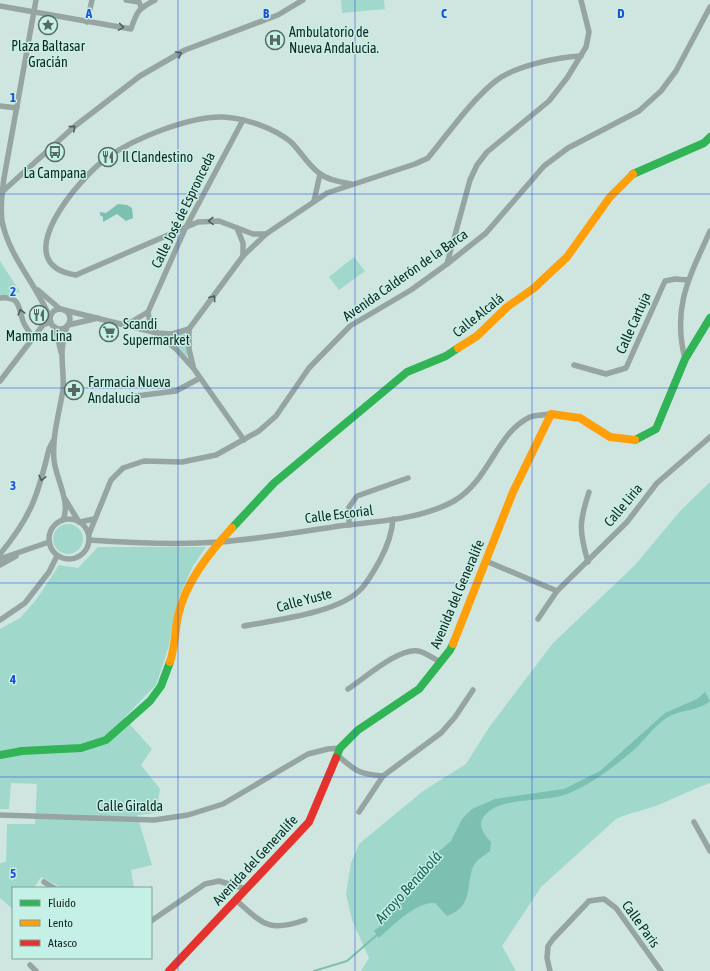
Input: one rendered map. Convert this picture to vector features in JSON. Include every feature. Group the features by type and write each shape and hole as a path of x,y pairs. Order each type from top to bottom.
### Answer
{"street":[{"path":"36,0 2,192 1,210 6,236 36,289 52,323 62,354"},
{"path":"87,22 92,0"},
{"path":"126,0 139,2 141,7"},
{"path":"0,6 131,29 136,14 141,7 155,0"},
{"path":"2,192 75,126 140,76 185,50 278,15 303,0"},
{"path":"447,264 470,180 477,165 487,152 549,101 586,47 589,32 581,0"},
{"name":"Avenida Calderón de la Barca","path":"89,537 94,519 111,480 123,468 144,461 182,462 216,455 259,431 276,416 309,368 350,326 411,290 486,233 544,166 568,148 639,111 661,91 676,71 710,7"},
{"path":"194,369 189,349 189,329 243,256 266,234 327,193 350,184 415,164 428,158 485,91 498,80 518,70 562,58 581,56"},
{"path":"0,106 17,108"},
{"path":"266,234 252,234 219,221 209,220 198,222 185,229 76,275 68,274 54,266 50,261 46,250 47,239 54,217 74,189 106,158 124,147 189,121 214,117 242,120 281,136 291,142 320,174 350,184"},
{"name":"Calle José de Espronceda","path":"148,312 185,229 242,120"},
{"name":"Calle Alcalá","path":"0,755 22,751 82,748 106,740 150,700 161,686 167,672 178,615 188,586 219,542 274,483 363,407 407,372 446,356 477,336 507,307 534,288 567,257 610,197 631,175 704,143 710,137"},
{"path":"314,201 320,174"},
{"path":"237,228 243,243 243,256"},
{"path":"685,359 679,325 682,302 688,280 710,231"},
{"name":"Calle Cartuja","path":"574,364 606,374 626,368 665,281 676,279 688,280"},
{"path":"36,289 70,316 63,339 63,384 53,441 56,474 65,498 80,522 87,529 89,537 85,552 75,559 62,559 56,556 49,542 50,531 58,522 69,519 80,522 94,519"},
{"path":"0,298 9,297 16,301 20,307 23,322 33,338"},
{"path":"52,323 52,313 62,309 157,333 172,334 189,329"},
{"path":"126,325 148,312 150,323 157,333 177,350 194,369 244,440"},
{"path":"52,323 61,329 68,325 98,318"},
{"path":"551,414 580,418 610,437 635,440 656,429 685,359 710,318"},
{"path":"0,381 43,326 52,323"},
{"path":"120,398 176,391 200,378"},
{"name":"Calle Escorial","path":"89,537 132,542 219,542 393,519 433,510 454,500 470,488 484,473 508,433 531,417 551,414"},
{"name":"Avenida del Generalife","path":"170,971 309,822 339,751 358,730 419,689 450,650 513,492 551,414"},
{"name":"Calle Liria","path":"538,619 557,591 627,522 657,483 710,437"},
{"path":"0,554 16,535 34,503 49,449 53,441"},
{"path":"349,525 348,508 357,496 408,478"},
{"path":"588,562 580,535 582,515 589,492"},
{"path":"63,520 66,509 65,498"},
{"name":"Calle Yuste","path":"244,626 292,617 335,606 361,589 377,567 386,548 392,530 393,519"},
{"path":"0,558 49,542"},
{"path":"0,565 21,552"},
{"path":"0,620 26,603 49,572 56,556"},
{"path":"486,561 557,591"},
{"path":"348,689 398,655 419,651 441,662"},
{"path":"359,812 382,776 441,733 455,717 473,690"},
{"name":"Calle Giralda","path":"0,816 154,820 188,815 223,804 308,754 328,749 339,751"},
{"path":"339,751 356,771 364,775 382,776"},
{"path":"694,822 710,851"},
{"path":"152,920 205,884 219,881 246,889"},
{"path":"44,882 52,887"},
{"name":"Calle Paris","path":"550,971 547,958 548,946 553,939 589,901 604,899 616,908 660,971"},
{"path":"236,900 256,918 272,926 285,927 305,920"},
{"path":"30,965 36,971"}],"shaded area":[{"path":"341,0 384,0 385,9 342,13"},
{"path":"354,257 365,271 339,290 329,277"},
{"path":"0,261 20,292 0,297"},
{"path":"184,333 187,337 187,357 177,345 164,336"},
{"path":"710,482 710,783 661,804 616,819 541,887 502,946 516,971 361,971 369,958 352,920 346,894 351,863 359,844 423,791 466,764 490,726 553,643 634,566 682,509"},
{"path":"68,524 79,528 83,539 79,550 68,554 57,550 53,539 57,528"},
{"path":"98,547 206,547 193,566 178,599 168,649 156,685 124,718 152,749 141,765 160,789 156,813 137,815 152,865 131,870 134,887 60,887 41,877 35,887 12,887 12,908 0,898 0,863 6,862 7,824 35,824 37,784 11,783 9,809 0,809 0,629 20,618 36,600 59,565 78,568"}],"water":[{"path":"118,204 127,205 132,208 133,218 126,221 117,214 103,222 103,217 100,215 100,212 106,213"},
{"path":"705,692 710,701 705,705 665,719 635,749 603,774 576,790 558,797 513,802 493,808 483,817 481,821 483,832 491,842 490,851 477,861 473,867 463,905 457,911 447,916 435,903 428,903 420,906 405,915 379,938 374,931 379,927 385,915 402,900 412,876 451,841 462,819 472,809 495,799 564,789 600,771 665,713 697,699"}],"waterway":[{"name":"Arroyo Benabolá","path":"314,971 347,961 378,934"}],"traffic: fast":[{"path":"633,174 704,143 710,137"},
{"path":"635,440 656,429 685,359 710,318"},
{"path":"232,528 274,483 407,372 446,356 458,348"},
{"path":"336,758 340,748 358,730 419,689 450,650 453,644"},
{"path":"0,755 22,751 81,748 106,740 150,701 161,686 170,662"}],"traffic: slow":[{"path":"458,348 477,336 507,307 534,288 567,257 610,197 633,174"},
{"path":"453,644 513,492 551,414 580,418 610,437 635,440"},
{"path":"170,662 178,616 186,592 199,569 232,528"}],"traffic: jam":[{"path":"169,971 309,822 336,758"}],"place":[{"name":"Plaza Baltasar Gracián","path":"48,25"},
{"name":"Ambulatorio de Nueva Andalucia.","path":"275,40"},
{"name":"La Campana","path":"55,152"},
{"name":"Il Clandestino","path":"108,157"},
{"name":"Mamma Lina","path":"39,315"},
{"name":"Scandi Supermarket","path":"109,332"},
{"name":"Farmacia Nueva Andalucia","path":"74,390"}]}
